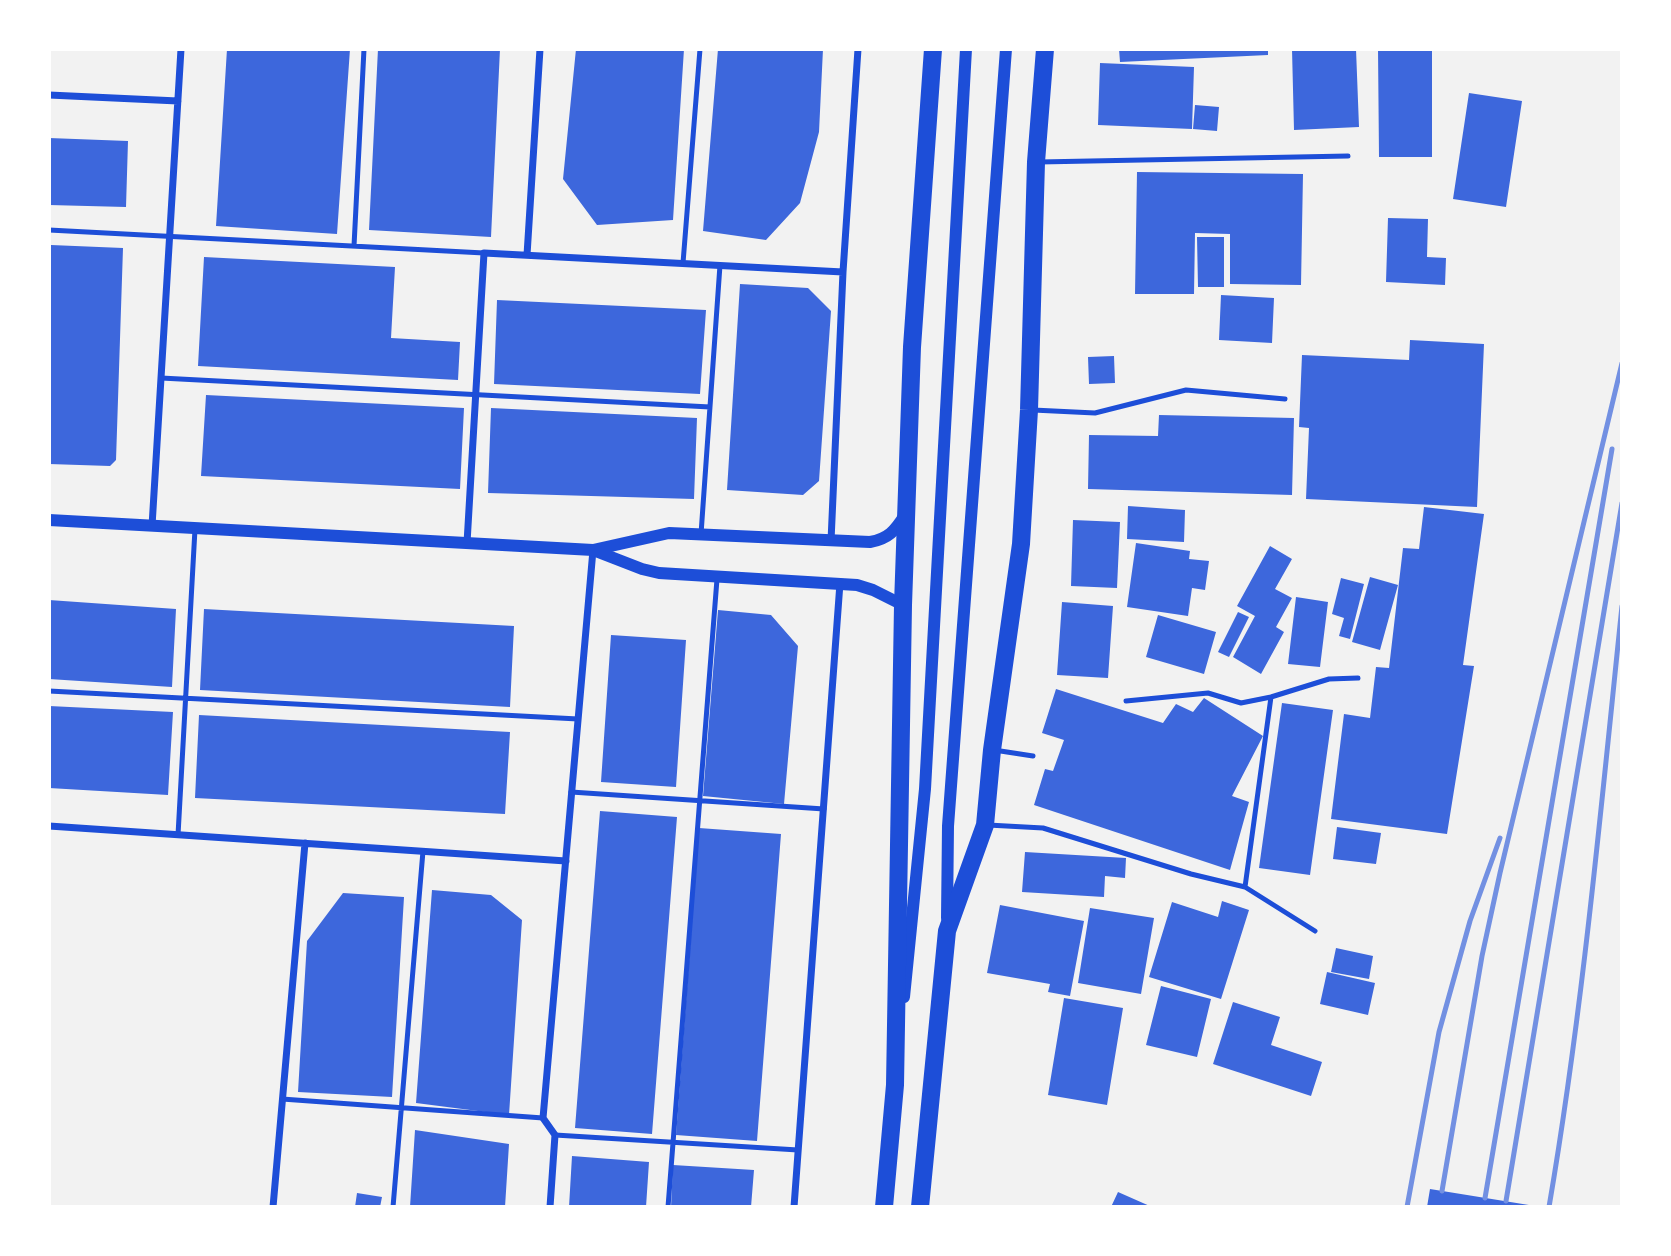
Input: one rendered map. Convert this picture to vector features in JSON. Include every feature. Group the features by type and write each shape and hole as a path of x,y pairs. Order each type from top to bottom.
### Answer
{"main road":[{"path":"884,1207 895,1085 903,605 912,347 933,49"},
{"path":"920,1207 947,931 985,825 992,750 1021,544 1029,410 1036,162 1045,49"}],"street":[{"path":"152,526 181,49"},
{"path":"527,255 540,49"},
{"path":"831,541 843,272 858,49"},
{"path":"895,1085 925,789 966,49"},
{"path":"947,931 948,826 1006,49"},
{"path":"49,95 178,101"},
{"path":"467,543 484,253 843,272"},
{"path":"49,520 593,550 669,533 870,542 884,540 896,530 906,513"},
{"path":"593,550 659,573 840,582 873,590 903,605"},
{"path":"550,1207 555,1135 543,1118 593,550"},
{"path":"794,1207 840,582"},
{"path":"49,826 566,861"},
{"path":"273,1207 305,844"}],"lane":[{"path":"354,246 364,49"},
{"path":"683,263 700,49"},
{"path":"1036,162 1348,156"},
{"path":"49,230 484,253"},
{"path":"701,534 720,265"},
{"path":"161,378 710,407"},
{"path":"1029,410 1095,412 1186,390 1285,399"},
{"path":"178,835 195,528"},
{"path":"668,1207 717,576"},
{"path":"1126,701 1208,692 1241,703 1271,697 1329,679 1358,678"},
{"path":"49,691 578,719"},
{"path":"1245,887 1271,697"},
{"path":"992,750 1033,756"},
{"path":"572,792 824,809"},
{"path":"985,825 1043,828 1191,874 1245,887 1315,931"},
{"path":"393,1207 423,851"},
{"path":"282,1099 543,1118"},
{"path":"555,1135 798,1150"}],"building":[{"path":"227,49 350,49 337,234 216,226"},
{"path":"378,49 500,49 491,237 369,230"},
{"path":"576,49 684,49 673,220 597,225 563,179"},
{"path":"718,49 823,49 819,132 800,203 766,240 703,231"},
{"path":"1119,49 1268,49 1268,55 1120,62"},
{"path":"1292,49 1356,49 1359,127 1294,130"},
{"path":"1378,49 1432,49 1432,157 1379,157"},
{"path":"1100,63 1194,67 1192,129 1098,125"},
{"path":"1469,93 1522,101 1506,207 1453,199"},
{"path":"1195,105 1219,107 1217,131 1193,129"},
{"path":"49,138 128,141 126,207 49,205"},
{"path":"1137,172 1303,174 1301,285 1230,284 1230,234 1195,233 1194,294 1135,294"},
{"path":"1388,218 1428,219 1427,257 1446,258 1445,285 1386,282"},
{"path":"1197,237 1224,237 1224,287 1198,287"},
{"path":"51,245 123,248 116,460 110,466 49,464"},
{"path":"204,257 395,267 391,338 460,342 458,380 198,366"},
{"path":"740,284 808,288 831,311 819,481 803,495 727,490"},
{"path":"1221,295 1274,298 1272,343 1219,340"},
{"path":"497,300 706,310 700,394 494,384"},
{"path":"1410,340 1484,344 1477,507 1306,499 1309,428 1299,427 1302,355 1409,360"},
{"path":"1114,356 1115,383 1089,384 1088,357"},
{"path":"206,395 464,408 460,489 201,476"},
{"path":"491,408 697,418 694,499 488,493"},
{"path":"1159,415 1294,418 1292,495 1088,489 1089,435 1158,436"},
{"path":"1128,506 1185,510 1184,542 1127,539"},
{"path":"1424,507 1484,514 1463,665 1474,666 1447,834 1331,819 1344,714 1370,718 1376,667 1389,668 1403,548 1419,549"},
{"path":"1073,520 1120,522 1117,588 1071,586"},
{"path":"1136,543 1190,551 1189,559 1209,561 1205,590 1192,588 1188,616 1127,607"},
{"path":"1270,546 1292,559 1275,589 1292,598 1276,627 1284,632 1261,674 1233,657 1255,616 1237,606"},
{"path":"1370,577 1398,585 1380,650 1352,642"},
{"path":"1341,578 1364,584 1350,639 1339,636 1344,618 1332,614"},
{"path":"1296,597 1328,602 1320,667 1288,664"},
{"path":"49,600 176,609 172,687 49,679"},
{"path":"1062,602 1113,606 1108,678 1057,675"},
{"path":"204,609 514,626 510,707 200,690"},
{"path":"718,610 771,615 798,646 784,804 703,796"},
{"path":"1238,612 1249,617 1229,657 1218,652"},
{"path":"1158,615 1216,632 1204,674 1146,657"},
{"path":"611,635 686,640 676,787 601,782"},
{"path":"1056,689 1163,723 1176,704 1193,712 1204,698 1263,736 1232,796 1249,802 1230,870 1034,805 1045,769 1053,771 1064,740 1042,733"},
{"path":"1282,703 1333,710 1310,875 1259,868"},
{"path":"49,706 173,712 168,795 49,788"},
{"path":"199,715 510,732 505,814 195,798"},
{"path":"600,811 677,817 652,1134 575,1128"},
{"path":"1337,827 1381,833 1376,864 1333,859"},
{"path":"699,828 781,834 757,1141 676,1135"},
{"path":"1025,852 1126,858 1125,878 1105,876 1104,897 1022,892"},
{"path":"432,890 491,895 522,920 509,1115 416,1103"},
{"path":"343,893 404,897 392,1097 298,1092 307,941"},
{"path":"1222,901 1249,910 1221,999 1149,977 1172,902 1218,917"},
{"path":"1000,905 1084,921 1070,996 1048,992 1050,984 987,973"},
{"path":"1090,908 1154,918 1141,994 1078,983"},
{"path":"1336,948 1373,956 1369,979 1331,972"},
{"path":"1327,972 1375,983 1368,1015 1320,1004"},
{"path":"1161,986 1211,999 1197,1057 1146,1045"},
{"path":"1064,998 1123,1008 1107,1105 1048,1095"},
{"path":"1233,1002 1280,1017 1271,1045 1322,1062 1311,1096 1213,1064"},
{"path":"415,1130 509,1144 505,1207 410,1207"},
{"path":"572,1156 649,1162 646,1207 569,1207"},
{"path":"673,1165 754,1170 751,1207 671,1207"},
{"path":"1430,1189 1535,1206 1535,1207 1427,1207"},
{"path":"1118,1192 1152,1207 1111,1207"},
{"path":"357,1193 382,1197 380,1207 355,1207"}],"railway":[{"path":"1442,1191 1482,956 1500,873 1622,363"},
{"path":"1485,1198 1612,449"},
{"path":"1506,1201 1622,503"},
{"path":"1549,1207 1582,982 1622,606"},
{"path":"1407,1207 1439,1032 1470,921 1500,838"}]}
